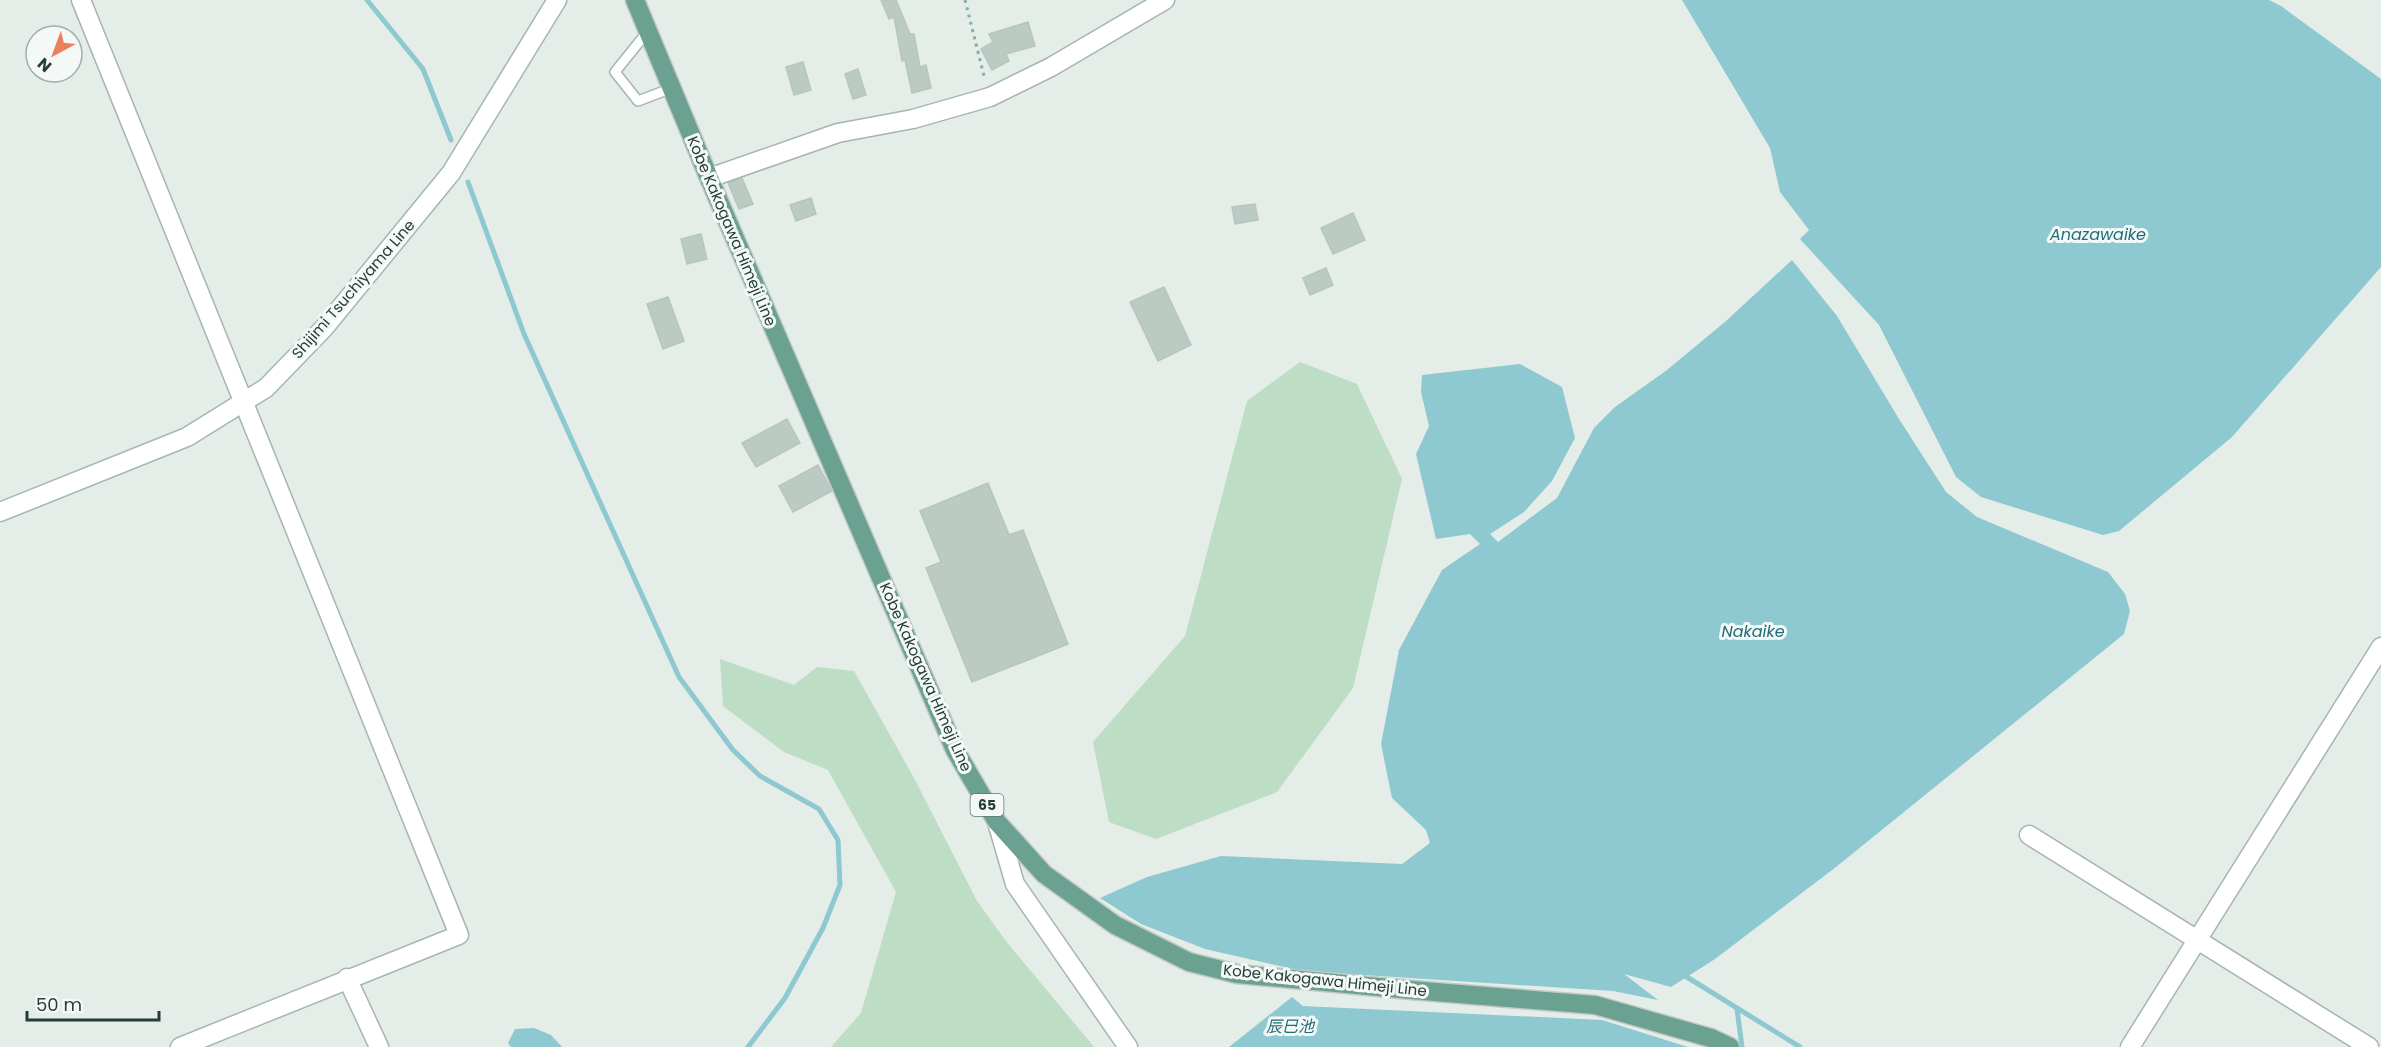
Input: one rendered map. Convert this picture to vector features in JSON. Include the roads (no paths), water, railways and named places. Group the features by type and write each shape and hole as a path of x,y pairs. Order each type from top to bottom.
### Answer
{"main road":[{"name":"Kobe Kakogawa Himeji Line","path":"635,0 955,750 997,822 1044,874 1114,925 1189,962 1237,974 1595,1005 1711,1038 1730,1047"}],"street":[{"path":"81,0 459,935 347,978 180,1047"},
{"name":"Shijimi Tsuchiyama Line","path":"0,513 187,437 266,388 324,328 451,173 557,0"},
{"path":"709,178 838,134 913,119 990,97 1051,67 1165,0"},
{"path":"2130,1047 2381,647"},
{"path":"997,822 1015,884 1128,1047"},
{"path":"2029,835 2369,1047"},
{"path":"347,978 379,1047"}],"lane":[{"path":"648,31 615,72 638,101 672,88"}],"water":[{"name":"Anazawaike","path":"1682,0 2269,0 2281,6 2381,79 2381,267 2232,437 2119,531 2103,535 1981,497 1956,477 1879,325 1800,239 1809,230 1780,192 1770,148"},
{"name":"Nakaike","path":"1792,260 1837,316 1946,492 1977,517 2108,572 2125,594 2130,611 2124,634 1836,867 1715,959 1671,987 1624,974 1658,1000 1613,991 1302,971 1205,949 1141,924 1100,898 1147,877 1221,856 1402,864 1430,843 1426,830 1392,798 1381,744 1399,650 1442,570 1480,544 1470,534 1436,539 1416,454 1429,426 1421,392 1422,375 1520,364 1562,387 1575,438 1552,481 1524,512 1490,534 1498,542 1557,498 1594,428 1615,407 1667,370 1726,321"},
{"name":"辰巳池","path":"1292,997 1303,1006 1602,1020 1688,1047 1229,1047"},
{"path":"534,1028 551,1035 562,1047 511,1047 508,1043 515,1029"}],"waterway":[{"path":"367,0 423,69 451,140"},
{"path":"468,182 524,334 679,677 733,750 760,776 819,809 838,840 840,885 823,928 785,998 748,1047"},
{"path":"1682,974 1800,1047"},
{"path":"1737,1009 1742,1047"}]}
